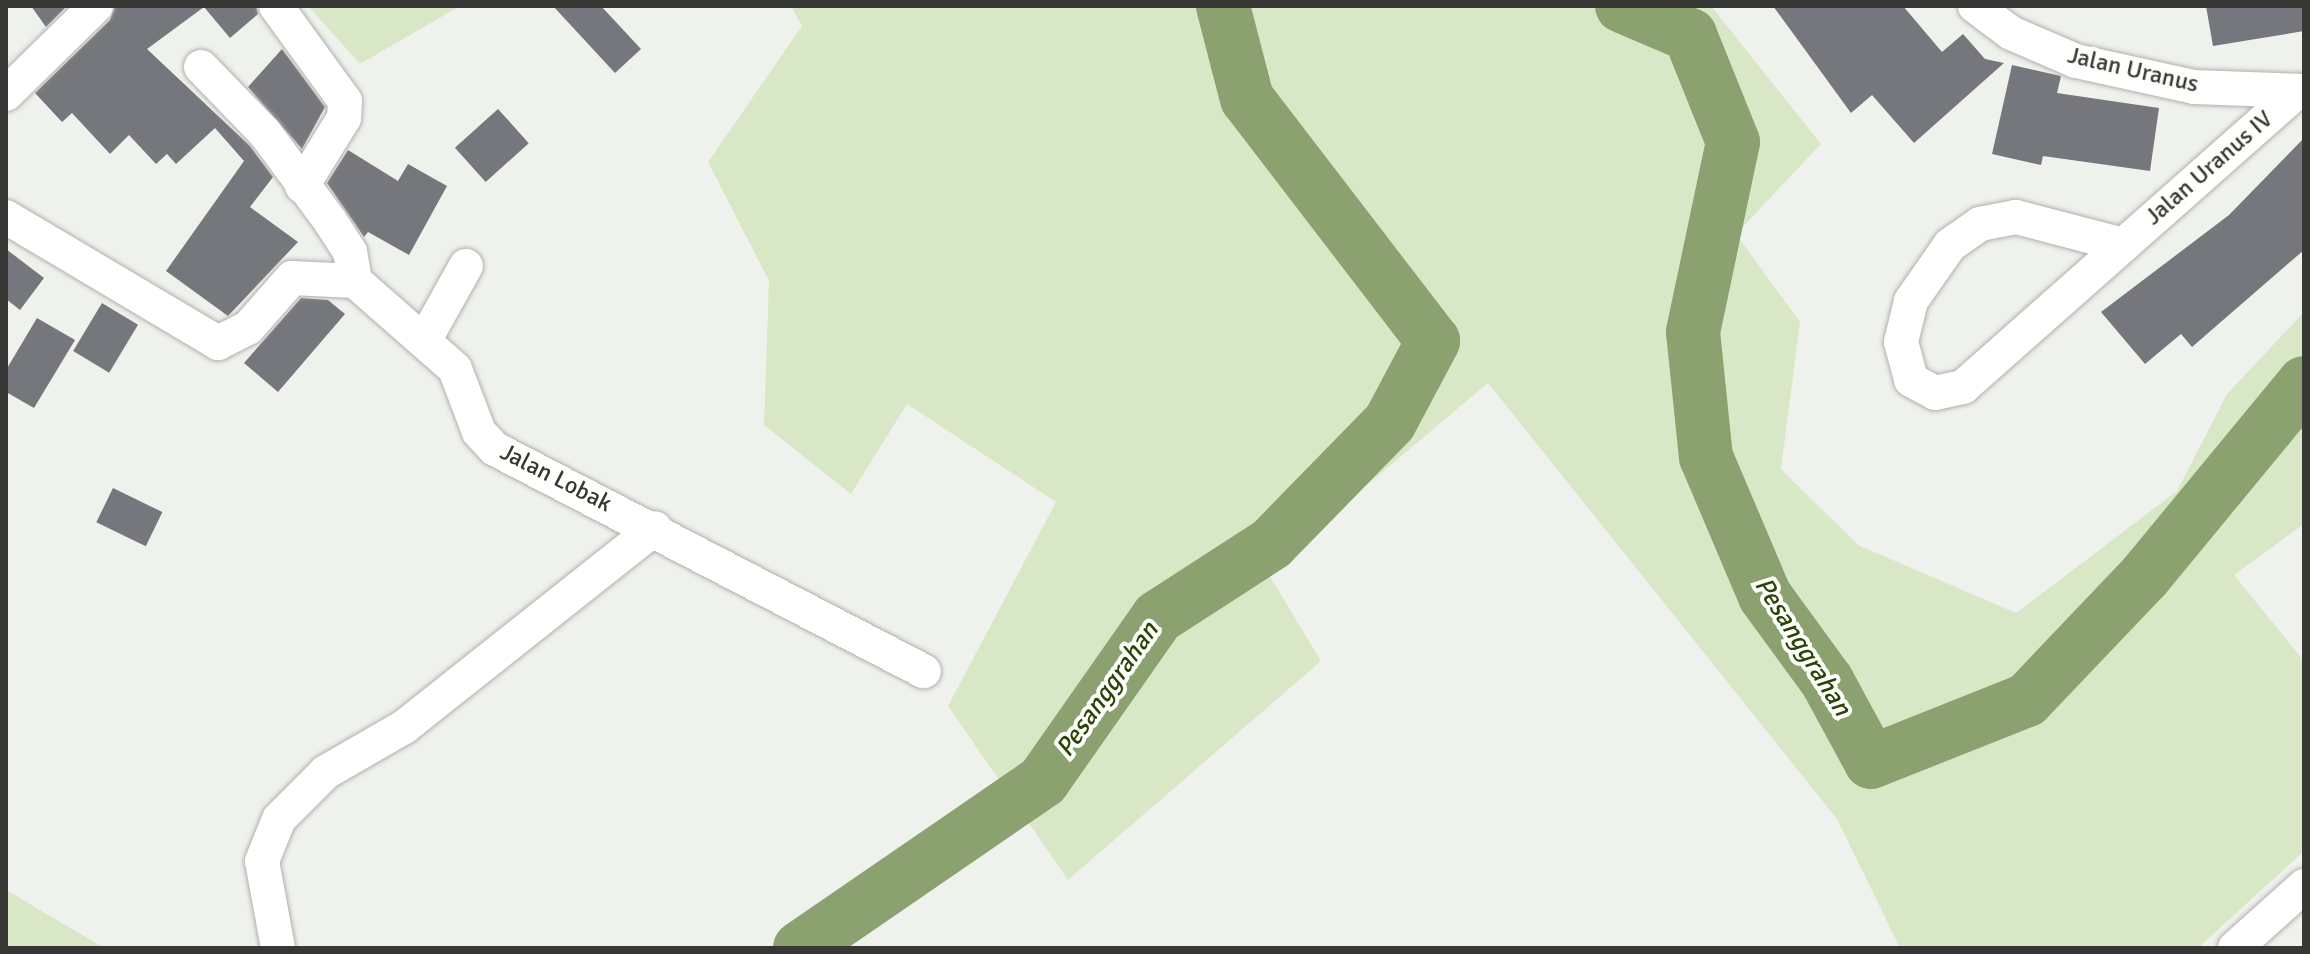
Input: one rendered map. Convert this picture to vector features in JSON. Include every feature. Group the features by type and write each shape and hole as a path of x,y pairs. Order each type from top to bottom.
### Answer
{"street":[{"path":"6,94 96,6"},
{"path":"276,6 345,101 344,118 302,186"},
{"name":"Jalan Uranus","path":"1975,6 2129,73 2194,87 2301,91"},
{"path":"6,217 218,343 248,328 292,278 355,281 350,252 265,133 201,67"},
{"name":"Jalan Uranus IV","path":"2123,245 2016,217 1980,224 1950,245 1911,301 1901,342 1911,380 1935,393 1963,387 2301,91"},
{"path":"424,341 466,266"},
{"name":"Jalan Lobak","path":"355,281 455,369 479,432 495,449 655,528 924,671"},
{"path":"278,948 262,861 279,819 326,772 404,727 655,528"},
{"path":"2235,948 2304,886"}],"green space":[{"path":"308,6 460,6 360,64"},
{"path":"791,6 1711,6 1821,144 1736,234 1800,322 1781,469 1858,545 2016,613 2177,491 2227,394 2304,312 2304,524 2234,575 2304,661 2304,851 2198,948 1900,948 1837,819 1488,383 1266,570 1321,661 1068,880 948,706 1056,502 907,404 851,494 764,425 769,281 708,162 802,26"},
{"path":"6,890 101,946 103,948 6,948"}],"building":[{"path":"31,6 67,6 46,27"},
{"path":"115,6 256,6 258,14 230,38 204,7 147,49 250,146 273,177 250,207 298,242 228,316 166,271 244,161 215,128 176,164 167,154 156,164 129,135 110,154 72,113 62,122 35,93 110,20"},
{"path":"553,6 601,6 641,49 615,73"},
{"path":"1773,6 1903,6 1942,52 1963,34 1985,59 2004,63 1914,143 1872,95 1851,113"},
{"path":"2206,6 2304,6 2304,31 2213,46"},
{"path":"282,49 325,107 302,149 248,87"},
{"path":"2012,65 2061,76 2057,93 2159,108 2150,171 2043,156 2041,165 1992,154"},
{"path":"498,109 529,143 486,182 455,148"},
{"path":"2304,138 2304,250 2192,347 2181,334 2145,364 2101,312 2229,215"},
{"path":"348,150 398,181 408,164 447,186 409,255 368,232 364,237 327,183"},
{"path":"6,249 44,278 20,310 6,299"},
{"path":"301,298 328,300 345,314 278,392 244,363"},
{"path":"102,303 138,325 109,373 73,351"},
{"path":"37,318 75,340 34,408 6,392 6,370"},
{"path":"113,488 162,512 146,546 96,522"}],"waterway":[{"name":"Pesanggrahan","path":"800,948 1043,781 1158,617 1271,544 1390,422 1433,341 1247,99 1223,6"},
{"name":"Pesanggrahan","path":"1622,6 1690,35 1733,142 1693,332 1706,457 1765,596 1827,681 1871,762 2027,700 2145,576 2304,383"}]}
